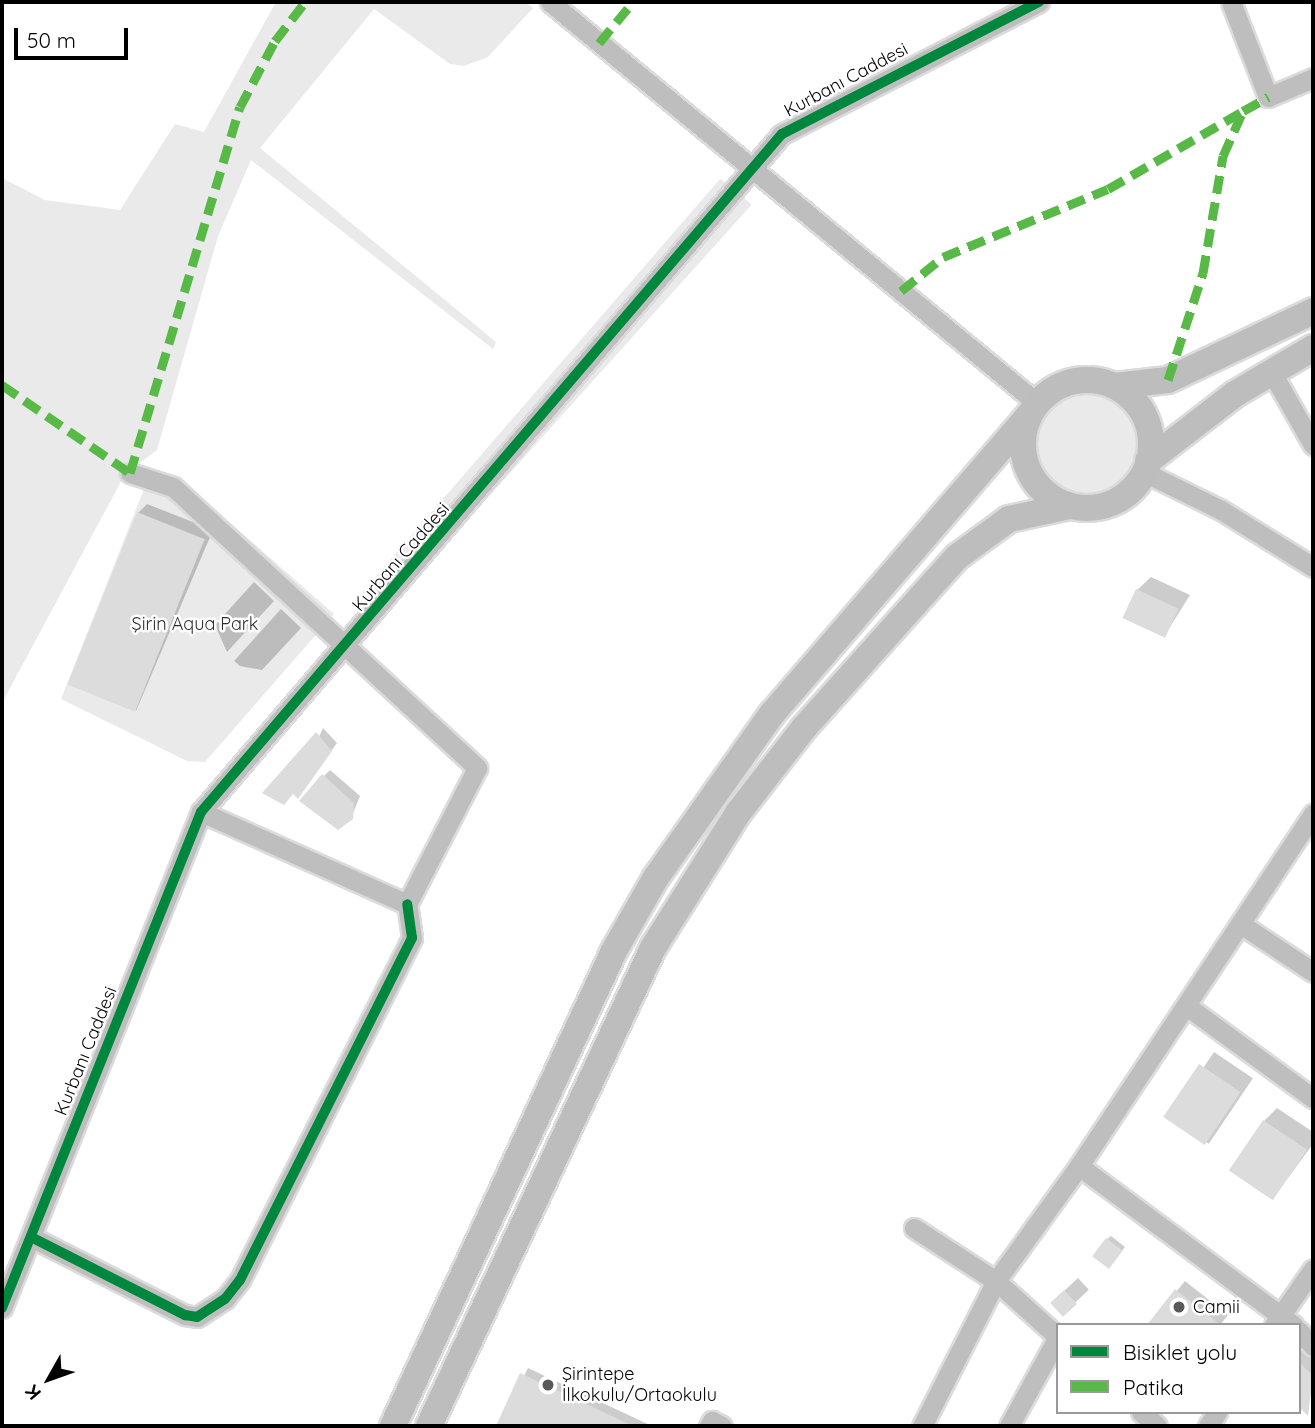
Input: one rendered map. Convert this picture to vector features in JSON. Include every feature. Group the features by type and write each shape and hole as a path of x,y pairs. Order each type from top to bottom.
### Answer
{"highway":[{"path":"393,1426 614,951 655,878 772,714 1033,409 1078,380 1115,386 1168,380 1313,311"},
{"path":"429,1426 653,948 738,813 804,728 957,556 1009,519 1070,506 1107,505 1129,492 1146,466 1271,371 1313,348"},
{"path":"1115,386 1147,423 1146,466"},
{"path":"1033,409 1023,452 1031,476 1070,506"}],"street":[{"path":"550,2 1033,409"},
{"name":"Kurbanı Caddesi","path":"2,1308 201,812 347,647 782,134 1039,2"},
{"path":"1231,2 1268,97 1313,78"},
{"path":"1271,371 1313,445"},
{"path":"1146,466 1313,567"},
{"path":"31,1237 185,1315 197,1317 225,1299 240,1280 411,938 407,904 477,768 173,487 130,473"},
{"path":"201,812 407,904"},
{"path":"922,1426 996,1281 1188,1007 1313,814"},
{"path":"1242,925 1313,972"},
{"path":"1188,1007 1313,1098"},
{"path":"1079,1166 1283,1321 1313,1269"},
{"path":"914,1228 996,1281 1056,1335"},
{"path":"1301,1333 1313,1346"},
{"path":"1009,1426 1056,1341"},
{"path":"1143,1414 1157,1426"},
{"path":"709,1426 712,1421 722,1426"}],"green space":[{"path":"276,2 525,2 533,8 488,57 464,66 450,64 374,9 260,148 496,342 493,349 251,160 218,236 157,450 125,474 2,703 2,178 45,200 120,210 175,124 204,132"},
{"path":"720,179 727,184 364,612 353,603"},
{"path":"742,196 752,205 363,636 353,628"},
{"path":"1087,394 1106,398 1122,409 1133,425 1137,444 1133,463 1122,479 1106,490 1087,494 1068,490 1052,479 1041,463 1037,444 1041,425 1052,409 1068,398"},
{"name":"Şirin Aqua Park","path":"150,474 178,477 334,614 205,762 187,761 61,699"}],"shaded area":[{"path":"254,582 274,601 227,652 215,625"},
{"path":"281,609 301,628 262,670 240,666 234,661"}],"building":[{"path":"137,512 205,539 135,712 67,684"},
{"path":"1136,589 1179,609 1165,638 1122,618"},
{"path":"316,732 332,751 298,799 293,794 284,805 262,793"},
{"path":"322,774 354,803 353,819 338,830 299,801"},
{"path":"1199,1064 1240,1092 1205,1145 1163,1117"},
{"path":"1263,1120 1307,1150 1273,1200 1229,1171"},
{"path":"1106,1238 1123,1251 1109,1269 1092,1256"},
{"name":"Camii","path":"1175,1289 1218,1323 1149,1323"},
{"path":"1064,1290 1077,1304 1063,1317 1050,1303"},
{"path":"1301,1364 1313,1376 1308,1416 1301,1409"},
{"path":"520,1373 633,1426 496,1426"}],"marked path":[{"path":"2,385 130,473 240,107 275,41 305,2"},
{"path":"599,43 633,2"},
{"path":"1168,380 1203,273 1223,156 1243,111 1268,97"},
{"path":"901,291 943,257 1108,189 1243,111"}],"cycle path":[{"path":"2,1308 201,812 782,134 1039,2"},
{"path":"31,1237 185,1315 197,1317 225,1299 240,1280 412,938 407,904"}],"place":[{"name":"Camii","path":"1179,1307"},
{"name":"Şirintepe İlkokulu/Ortaokulu","path":"548,1385"}]}
